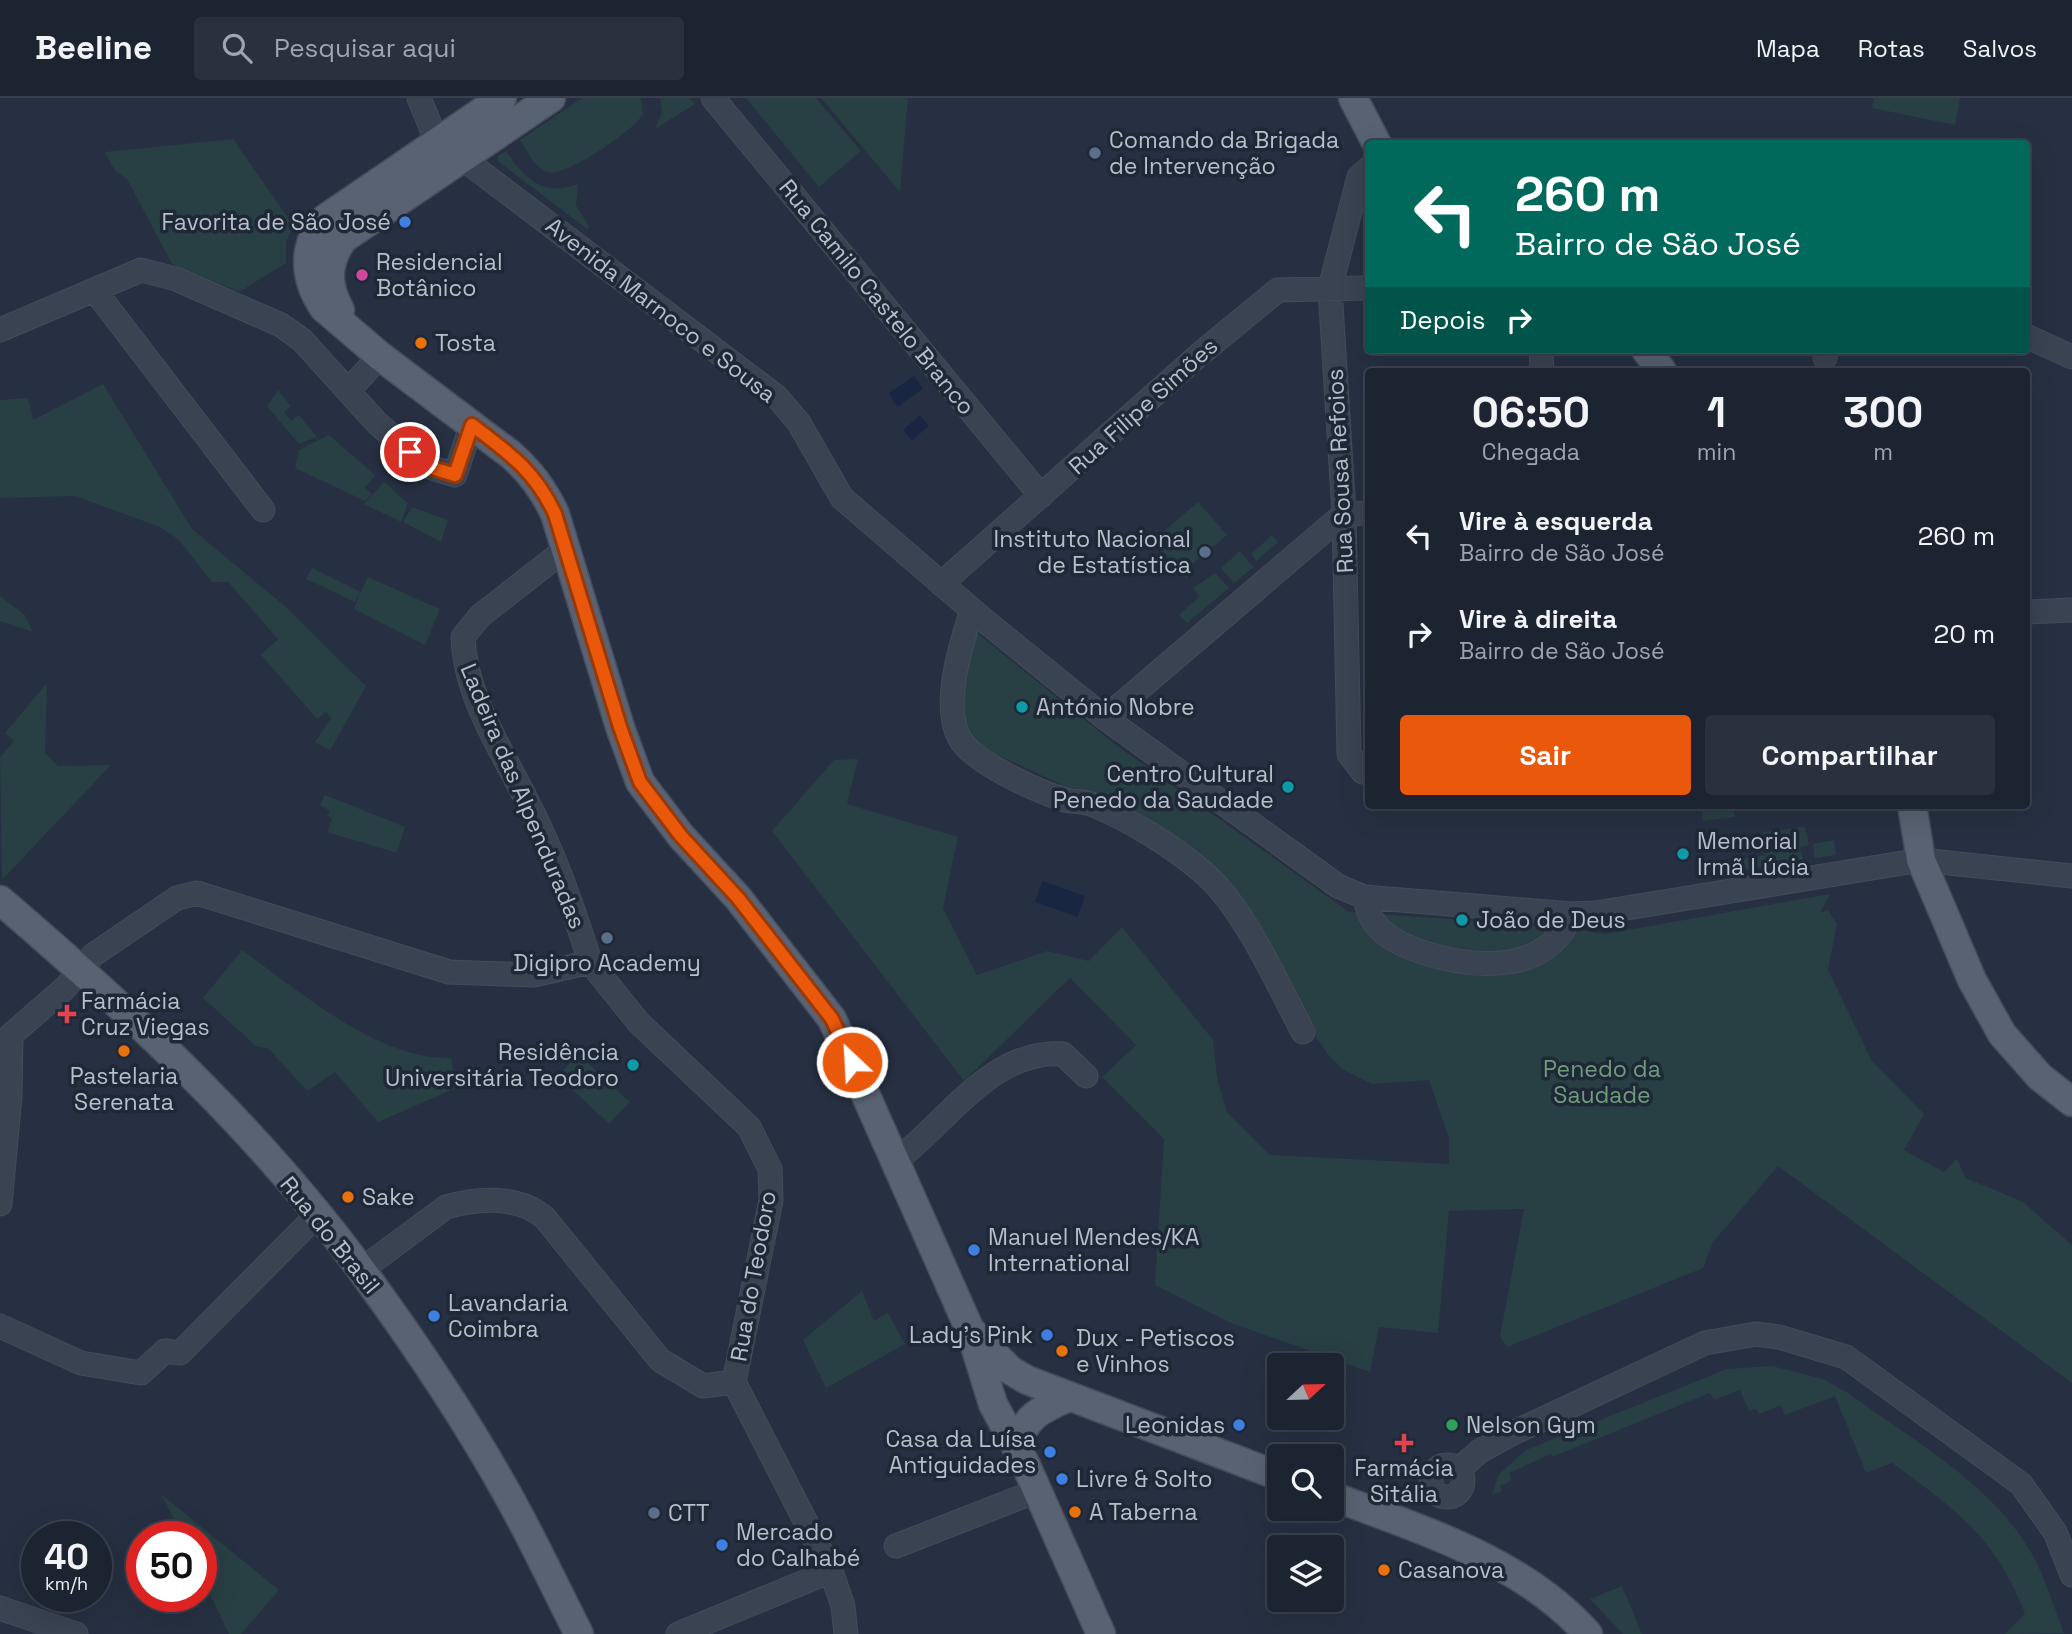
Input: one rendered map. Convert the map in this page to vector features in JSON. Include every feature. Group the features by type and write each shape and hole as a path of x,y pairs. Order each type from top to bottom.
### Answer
{"main road":[{"path":"502,98 326,218 310,242 307,264 317,299 355,337 530,471 555,514 620,727 640,782 681,836 738,898 832,1019 897,1160 970,1330 991,1398 1037,1491 1101,1634"},
{"path":"355,337 336,302 330,282 329,268 337,248 365,222 551,98"},
{"path":"1353,98 1375,140"},
{"path":"437,142 462,158"},
{"path":"1649,354 1660,368"},
{"path":"1913,809 1921,860 1947,929 2003,1034 2040,1077 2072,1102"},
{"name":"Rua do Brasil","path":"0,901 80,970 228,1113 361,1270 420,1356 508,1496 579,1634"},
{"path":"970,1330 1019,1375 1069,1397 1267,1471"},
{"path":"991,1398 994,1376 1019,1375"},
{"path":"991,1398 1007,1411 1021,1408 1029,1397 1019,1375"},
{"path":"1017,1449 1019,1437 1032,1416 1069,1397"},
{"path":"1344,1500 1436,1535 1494,1562 1535,1590 1588,1634"}],"street":[{"path":"419,98 437,142"},
{"name":"Rua Camilo Castelo Branco","path":"713,98 1041,496"},
{"name":"Avenida Marnoco e Sousa","path":"462,158 777,397 799,423 842,498 972,610 1105,718 1338,886 1364,897 1571,914 1596,913 1921,860 2072,876"},
{"name":"Rua Sousa Refoios","path":"1365,172 1359,177 1330,288 1344,514 1349,754 1365,772"},
{"path":"0,330 96,292 141,270 176,279 281,325 302,340 377,423 426,466 455,475 472,425"},
{"name":"Rua Filipe Simões","path":"941,583 1200,354 1278,290 1365,288"},
{"path":"96,292 263,510"},
{"path":"2030,338 2072,357"},
{"path":"349,390 380,356"},
{"path":"1105,718 1344,514 1365,513"},
{"name":"Ladeira das Alpenduradas","path":"0,1204 10,1096 11,1035 66,987 93,956 177,898 197,892 450,972 534,975 590,962 558,868 494,738 464,662 463,637 480,616 566,549"},
{"path":"972,610 962,639 951,704 960,739 970,752 1011,776 1066,800 1089,803 1158,841 1205,874 1230,904 1303,1032"},
{"path":"2030,612 2072,610"},
{"path":"1364,897 1374,922 1400,944 1454,962 1480,965 1506,964 1547,947 1565,931 1571,914"},
{"name":"Rua do Teodoro","path":"590,962 639,1023 749,1127 770,1169 771,1200 734,1382 831,1571 843,1606 846,1634"},
{"path":"897,1160 991,1076 1013,1060 1049,1053 1063,1054 1086,1076"},
{"path":"361,1270 446,1207 463,1202 522,1204 545,1218 660,1360 703,1386 734,1382"},
{"path":"0,1326 81,1363 141,1373 165,1351 180,1353 317,1215"},
{"path":"1436,1535 1447,1497 1461,1489 1463,1479 1458,1470 1479,1451 1705,1343 1756,1334 1846,1357 2021,1484 2055,1532 2072,1575"},
{"path":"896,1546 1037,1491"},
{"path":"678,1634 831,1571"},
{"path":"0,1608 76,1634"}],"green space":[{"path":"582,98 641,98 643,114 627,131 583,161 556,172 543,170 520,140"},
{"path":"660,98 690,98 695,104 655,129 662,112"},
{"path":"746,98 816,98 861,151 819,187"},
{"path":"821,98 908,98 900,192"},
{"path":"1874,98 1960,98 1955,125 1872,108"},
{"path":"233,139 293,225 286,243 286,263 239,292 172,264 127,179 115,171 105,152"},
{"path":"506,151 520,170 536,183 555,188 578,184 576,205 589,227 587,229 498,161 498,156"},
{"path":"103,384 192,529 287,608 366,686 330,751 315,742 331,718 326,712 317,719 261,655 278,639 228,582 212,582 178,539 160,527 75,496 0,498 0,400 28,398 33,420"},
{"path":"278,390 291,406 284,412 291,421 299,415 317,437 299,444 267,406"},
{"path":"329,435 375,475 365,488 372,494 365,501 295,468 299,450"},
{"path":"384,482 408,503 401,522 364,504"},
{"path":"1198,502 1227,535 1190,566 1194,571 1186,578 1159,547 1162,544 1156,538"},
{"path":"412,507 448,520 441,542 403,522"},
{"path":"1272,535 1278,542 1256,561 1251,554"},
{"path":"1240,551 1254,567 1234,583 1221,568"},
{"path":"312,568 361,592 368,577 440,609 425,645 354,609 360,593 355,602 306,579"},
{"path":"1215,573 1229,588 1187,623 1179,615 1200,596 1193,588"},
{"path":"0,596 25,615 33,632 0,621"},
{"name":"Penedo da Saudade","path":"976,632 1116,745 1349,912 1554,926 1605,934 1830,894 1820,913 1828,910 1837,924 1828,970 1872,1061 1924,1114 1904,1150 1944,1172 1957,1159 1966,1178 2023,1202 2072,1245 2072,1383 1778,1166 1713,1242 1703,1268 1507,1347 1500,1336 1524,1209 1449,1211 1438,1333 1379,1327 1370,1372 1344,1363 1344,1353 1316,1353 1231,1323 1155,1285 1164,1139 1102,1077 1136,1045 1070,978 964,1081 772,831 834,760 858,759 847,804 958,837 943,908 977,975 1047,951 1089,961 1122,927 1213,1040 1217,1078 1227,1112 1270,1155 1449,1164 1449,1138 1429,1080 1372,1084 1344,1070 1330,1057 1311,1030 1245,912 1111,808 974,744 957,704"},
{"path":"47,683 45,753 58,766 111,765 2,880 0,757 14,741 5,733"},
{"path":"325,795 405,827 397,853 327,832 332,818 327,815 330,811 320,805"},
{"path":"1702,809 1734,809 1735,817 1703,821"},
{"path":"1805,827 1809,845 1800,847 1803,860 1742,870 1741,859 1766,855 1763,832"},
{"path":"1834,840 1836,855 1814,858 1813,844"},
{"path":"242,950 314,1003 367,1035 423,1055 451,1058 456,1088 378,1122 335,1072 307,1091 269,1049 256,1046 203,998"},
{"path":"578,1054 630,1102 609,1124 558,1076"},
{"path":"862,1291 874,1321 888,1313 905,1344 826,1388 803,1340"},
{"path":"1772,1366 1823,1379 1848,1393 1973,1484 2015,1529 2032,1554 2064,1633 2005,1634 2025,1614 2001,1564 1972,1527 1955,1511 1892,1463 1866,1473 1835,1396 1785,1415 1781,1405 1759,1414 1756,1409 1749,1411 1740,1390 1714,1400 1710,1393 1552,1457 1551,1454 1509,1473 1511,1481 1500,1486 1502,1491 1492,1495 1499,1474 1526,1450 1727,1369"},
{"path":"162,1495 194,1521 175,1521"},
{"path":"217,1540 279,1590 241,1634 229,1634 217,1609"},
{"path":"1622,1586 1642,1634 1623,1634 1590,1599"}],"water":[{"path":"914,376 923,389 898,406 889,393"},
{"path":"920,415 929,426 912,440 903,430"},
{"path":"1042,881 1085,896 1078,917 1035,902"}],"place":[{"name":"Comando da Brigada de Intervenção","path":"1095,153"},
{"name":"Favorita de São José","path":"405,222"},
{"name":"Residencial Botânico","path":"362,275"},
{"name":"Tosta","path":"421,343"},
{"name":"Instituto Nacional de Estatística","path":"1205,552"},
{"name":"António Nobre","path":"1022,707"},
{"name":"Centro Cultural Penedo da Saudade","path":"1288,787"},
{"name":"Memorial Irmã Lúcia","path":"1683,854"},
{"name":"João de Deus","path":"1462,920"},
{"name":"Digipro Academy","path":"607,938"},
{"name":"Farmácia Cruz Viegas","path":"67,1014"},
{"name":"Pastelaria Serenata","path":"124,1051"},
{"name":"Residência Universitária Teodoro","path":"633,1065"},
{"name":"Sake","path":"348,1197"},
{"name":"Manuel Mendes/KA International","path":"974,1250"},
{"name":"Lavandaria Coimbra","path":"434,1316"},
{"name":"Lady's Pink","path":"1047,1335"},
{"name":"Dux - Petiscos e Vinhos","path":"1062,1351"},
{"name":"Leonidas","path":"1239,1425"},
{"name":"Nelson Gym","path":"1452,1425"},
{"name":"Farmácia Sitália","path":"1404,1443"},
{"name":"Casa da Luísa Antiguidades","path":"1050,1452"},
{"name":"Livre & Solto","path":"1062,1479"},
{"name":"A Taberna","path":"1075,1512"},
{"name":"CTT","path":"654,1513"},
{"name":"Mercado do Calhabé","path":"722,1545"},
{"name":"Casanova","path":"1384,1570"}],"route":[{"path":"410,452 426,466 455,475 472,425 530,471 555,514 620,727 640,782 681,836 738,898 832,1019 852,1062"}]}
